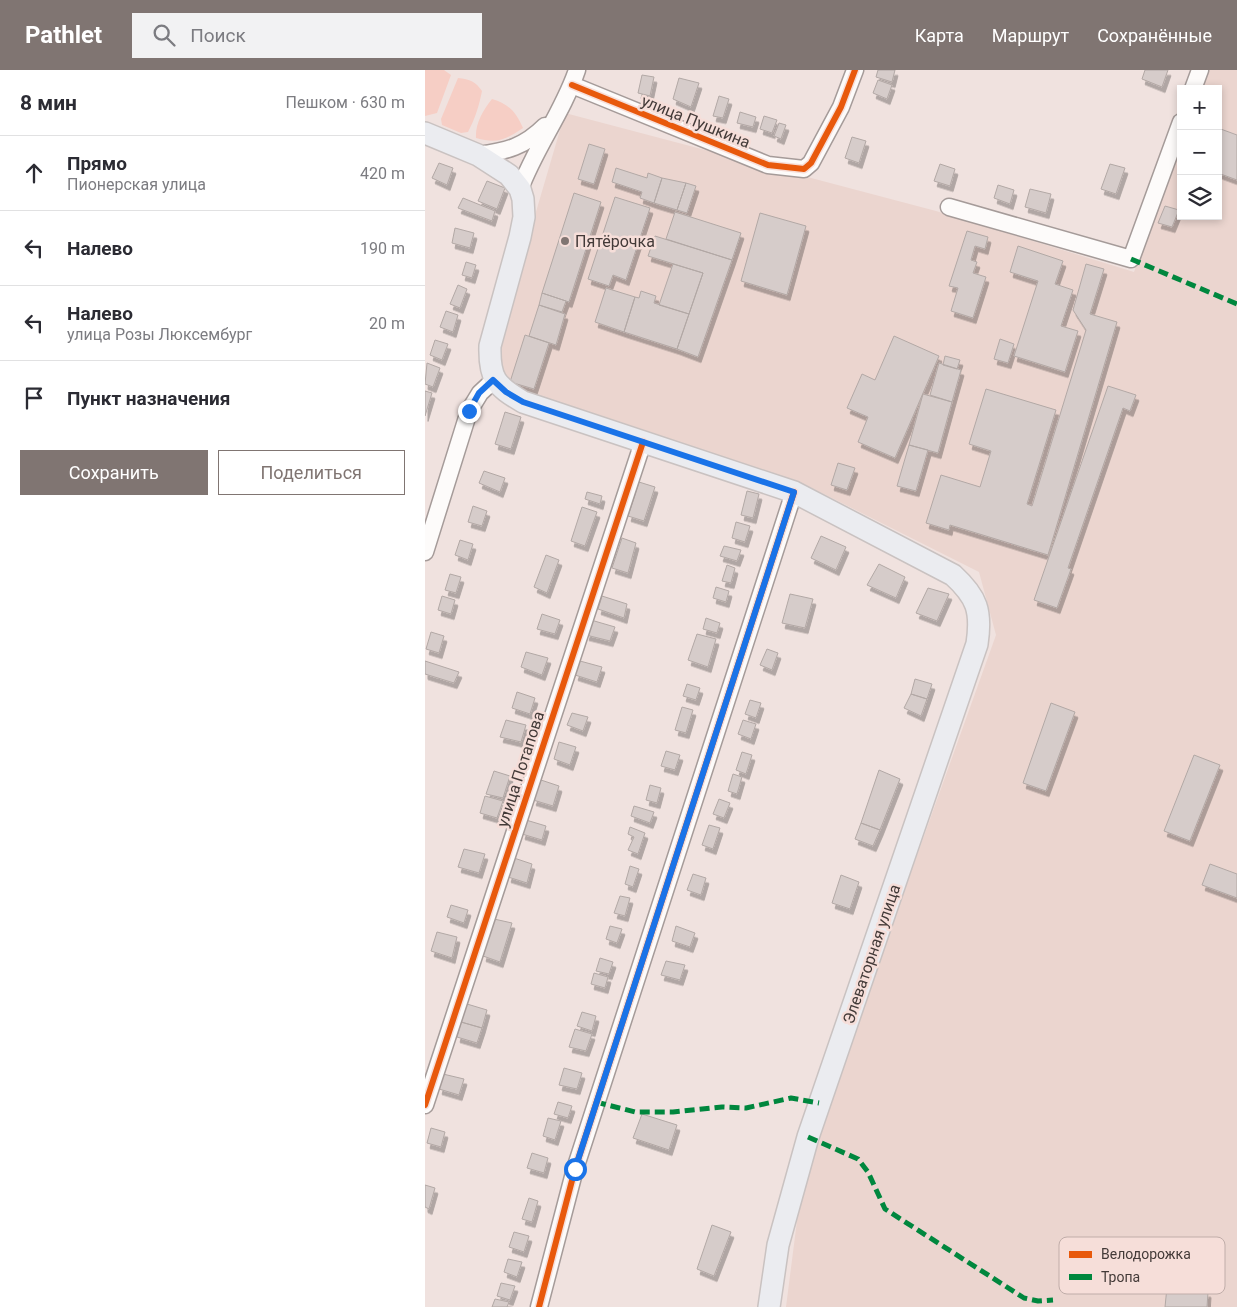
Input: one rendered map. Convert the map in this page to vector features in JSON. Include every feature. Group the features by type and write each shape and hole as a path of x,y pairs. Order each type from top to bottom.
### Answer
{"main road":[{"path":"425,133 478,155 509,176 520,189 524,217 490,346 489,362 493,380 506,392 523,402 794,492"},
{"name":"Элеваторная улица","path":"769,1307 780,1237 808,1137 977,644 980,622 977,604 965,586 953,574 794,492"}],"street":[{"name":"улица Пушкина","path":"574,77 767,165 804,169 811,163 841,107 855,70"},
{"path":"1194,85 1200,70"},
{"path":"520,189 529,166 560,110 574,77"},
{"path":"478,155 503,152 530,140 560,110"},
{"path":"949,207 1131,259 1178,130"},
{"path":"425,552 429,529 469,411 479,393 493,380"},
{"name":"улица Потапова","path":"425,1106 643,442"},
{"path":"539,1307 575,1169 794,492"}],"shaded area":[{"path":"425,70 444,70 451,75 437,113 425,116"},
{"path":"1207,70 1237,70 1237,1307 786,1307 803,1174 996,635 979,572 804,484 506,387 494,355 565,113 936,211 1134,272 1177,154 1177,220 1222,220 1222,85 1201,85"},
{"path":"458,78 472,82 482,91 477,112 468,132 461,133 442,125 441,119"},
{"path":"492,99 503,103 511,109 518,117 523,128 501,140 490,141 476,138 480,117"}],"building":[{"path":"878,70 895,70 892,82 876,77"},
{"path":"1145,70 1168,70 1162,87 1142,79"},
{"path":"642,75 654,77 650,96 638,93"},
{"path":"679,78 699,83 691,107 673,99"},
{"path":"878,80 892,85 887,99 873,93"},
{"path":"719,96 729,99 723,118 713,116"},
{"path":"740,112 756,117 753,127 737,123"},
{"path":"764,116 777,120 772,133 760,129"},
{"path":"779,123 786,125 781,139 774,136"},
{"path":"1222,129 1237,135 1237,180 1222,174"},
{"path":"852,137 866,141 859,163 845,158"},
{"path":"589,144 605,149 594,184 578,179"},
{"path":"439,163 453,168 447,185 432,178"},
{"path":"940,164 955,169 950,186 934,181"},
{"path":"1110,164 1125,168 1116,194 1101,189"},
{"path":"616,168 647,178 648,173 662,178 654,203 640,198 642,192 612,182"},
{"path":"662,178 686,183 677,210 654,203"},
{"path":"487,181 505,188 497,209 478,201"},
{"path":"686,183 696,186 687,213 677,210"},
{"path":"998,185 1014,190 1010,204 994,198"},
{"path":"1030,189 1051,194 1046,213 1025,207"},
{"path":"574,193 601,202 569,302 542,293"},
{"path":"615,197 650,208 626,280 613,275 609,286 588,279"},
{"path":"463,198 495,211 492,221 458,208"},
{"path":"1165,206 1177,209 1172,227 1158,223"},
{"path":"675,212 741,233 732,260 666,239"},
{"path":"760,213 806,226 787,295 741,281"},
{"path":"455,228 474,233 470,248 452,243"},
{"path":"967,231 988,237 985,249 975,246 971,260 977,262 973,273 986,277 973,318 951,311 958,288 949,286"},
{"path":"655,236 732,260 698,357 677,349 703,273 648,256"},
{"path":"1018,246 1063,261 1055,284 1073,290 1061,326 1078,331 1065,372 1014,356 1038,281 1010,272"},
{"path":"466,262 476,265 472,278 462,275"},
{"path":"673,264 703,273 689,314 659,305"},
{"path":"1086,264 1104,269 1090,314 1117,322 1048,555 950,525 949,530 926,523 941,475 980,487 991,451 969,444 986,389 1056,410 1027,504 1032,506 1086,330 1073,310"},
{"path":"458,285 467,289 460,308 450,304"},
{"path":"606,288 635,297 624,332 595,322"},
{"path":"641,291 656,296 654,303 689,314 677,349 624,332 635,297 639,298"},
{"path":"542,293 566,301 562,312 539,305"},
{"path":"539,305 565,314 556,345 529,336"},
{"path":"446,311 458,315 453,332 440,327"},
{"path":"525,335 549,343 534,389 510,382"},
{"path":"894,336 939,356 895,458 858,442 868,417 847,408 862,374 875,380"},
{"path":"1000,339 1014,344 1008,363 994,359"},
{"path":"435,340 448,344 442,360 430,355"},
{"path":"945,356 960,360 957,369 943,365"},
{"path":"427,363 440,368 433,387 425,384"},
{"path":"939,363 961,370 952,402 930,395"},
{"path":"1108,386 1136,395 1130,411 1123,408 1068,568 1071,569 1057,608 1034,600"},
{"path":"425,391 432,393 425,416"},
{"path":"923,394 952,402 938,453 909,445"},
{"path":"505,412 521,417 511,449 495,444"},
{"path":"909,445 928,450 916,491 897,486"},
{"path":"838,463 855,468 847,490 831,485"},
{"path":"484,471 505,478 500,492 479,483"},
{"path":"639,482 655,487 644,521 628,516"},
{"path":"747,491 759,494 753,518 741,515"},
{"path":"587,492 602,496 600,504 585,499"},
{"path":"473,506 487,511 482,526 468,522"},
{"path":"582,507 597,512 585,546 571,541"},
{"path":"736,522 750,526 745,542 732,538"},
{"path":"821,536 846,547 836,570 811,558"},
{"path":"622,538 636,543 628,573 612,568"},
{"path":"460,540 473,544 468,560 455,555"},
{"path":"724,546 741,550 737,561 720,556"},
{"path":"546,555 559,560 547,593 534,587"},
{"path":"879,564 905,577 896,598 867,585"},
{"path":"727,565 735,568 731,583 722,581"},
{"path":"450,574 461,577 456,593 445,590"},
{"path":"716,587 729,591 726,602 713,598"},
{"path":"928,588 949,594 937,621 916,613"},
{"path":"790,594 813,599 805,628 782,623"},
{"path":"442,596 455,600 451,614 438,610"},
{"path":"602,596 627,604 624,618 598,609"},
{"path":"542,614 560,620 555,634 537,629"},
{"path":"706,618 720,623 717,633 703,629"},
{"path":"591,620 615,627 610,641 586,635"},
{"path":"431,632 444,636 439,653 426,649"},
{"path":"697,634 716,639 708,667 688,660"},
{"path":"767,649 778,653 772,670 760,665"},
{"path":"526,652 548,658 542,675 521,667"},
{"path":"425,661 459,672 454,683 425,674"},
{"path":"580,661 602,667 597,682 575,675"},
{"path":"915,679 932,684 927,699 911,694"},
{"path":"687,684 700,688 696,700 683,696"},
{"path":"517,692 535,698 530,714 512,708"},
{"path":"911,694 927,699 921,716 904,708"},
{"path":"750,700 761,703 756,718 745,714"},
{"path":"1051,703 1075,712 1046,791 1023,783"},
{"path":"682,707 693,710 686,733 675,730"},
{"path":"572,713 588,717 583,731 567,725"},
{"path":"506,720 526,725 521,742 500,737"},
{"path":"743,720 756,724 751,739 738,734"},
{"path":"559,742 576,747 570,765 554,759"},
{"path":"666,751 680,755 675,770 661,766"},
{"path":"742,752 752,755 746,774 736,770"},
{"path":"1194,755 1220,765 1190,841 1164,831"},
{"path":"879,770 900,779 880,830 861,823"},
{"path":"494,771 510,776 503,798 486,794"},
{"path":"733,774 742,777 737,794 728,791"},
{"path":"541,780 559,786 553,806 533,800"},
{"path":"650,785 661,788 657,803 646,800"},
{"path":"485,796 503,801 497,818 480,813"},
{"path":"719,799 730,803 724,818 713,814"},
{"path":"634,806 654,812 650,823 631,816"},
{"path":"526,820 546,826 542,840 522,834"},
{"path":"861,823 880,830 873,846 855,839"},
{"path":"709,825 720,828 713,849 702,845"},
{"path":"630,827 645,833 638,854 628,850 634,837 628,834"},
{"path":"464,849 485,854 479,873 458,867"},
{"path":"514,858 532,864 527,883 508,877"},
{"path":"1210,864 1237,874 1237,898 1202,885"},
{"path":"630,866 639,869 633,887 625,884"},
{"path":"693,874 706,878 701,895 687,890"},
{"path":"841,875 859,882 850,909 832,903"},
{"path":"620,896 630,898 625,916 614,913"},
{"path":"451,905 468,910 464,923 447,917"},
{"path":"494,919 512,923 500,962 483,956"},
{"path":"610,926 622,929 617,943 606,939"},
{"path":"676,926 695,933 690,947 672,941"},
{"path":"437,932 457,937 452,958 431,951"},
{"path":"600,958 613,962 609,974 596,971"},
{"path":"666,961 685,965 680,980 661,975"},
{"path":"594,973 608,977 605,988 591,984"},
{"path":"467,1004 487,1010 482,1028 461,1022"},
{"path":"582,1012 596,1016 592,1031 577,1026"},
{"path":"461,1022 482,1028 477,1043 457,1037"},
{"path":"575,1029 592,1034 586,1051 569,1047"},
{"path":"564,1068 582,1073 577,1089 559,1085"},
{"path":"443,1074 464,1079 459,1095 439,1089"},
{"path":"558,1102 572,1106 568,1118 554,1114"},
{"path":"642,1114 677,1125 669,1150 633,1138"},
{"path":"548,1118 561,1121 555,1140 543,1136"},
{"path":"431,1128 445,1132 441,1147 427,1143"},
{"path":"532,1153 548,1158 544,1173 527,1168"},
{"path":"425,1185 435,1188 429,1209 425,1207"},
{"path":"529,1198 538,1201 532,1222 522,1219"},
{"path":"712,1225 731,1232 714,1276 697,1269"},
{"path":"514,1232 529,1236 524,1252 509,1247"},
{"path":"508,1259 522,1262 517,1277 504,1272"},
{"path":"501,1283 515,1286 510,1300 497,1296"},
{"path":"1166,1294 1208,1294 1207,1307 1165,1307"},
{"path":"495,1299 509,1302 507,1307 492,1307"}],"marked path":[{"path":"1131,259 1237,304"},
{"path":"596,1102 635,1112 673,1112 722,1107 746,1108 791,1098 819,1103"},
{"path":"808,1137 858,1159 868,1172 885,1209 1024,1298 1038,1301 1053,1300"}],"cycle path":[{"path":"572,85 768,165 804,169 811,163 841,107 855,70"},
{"path":"425,1105 643,442"},
{"path":"539,1307 575,1169 794,492"}],"place":[{"name":"Пятёрочка","path":"565,241"}],"route":[{"path":"469,411 479,393 493,380 506,392 523,402 794,492 575,1169"}]}
